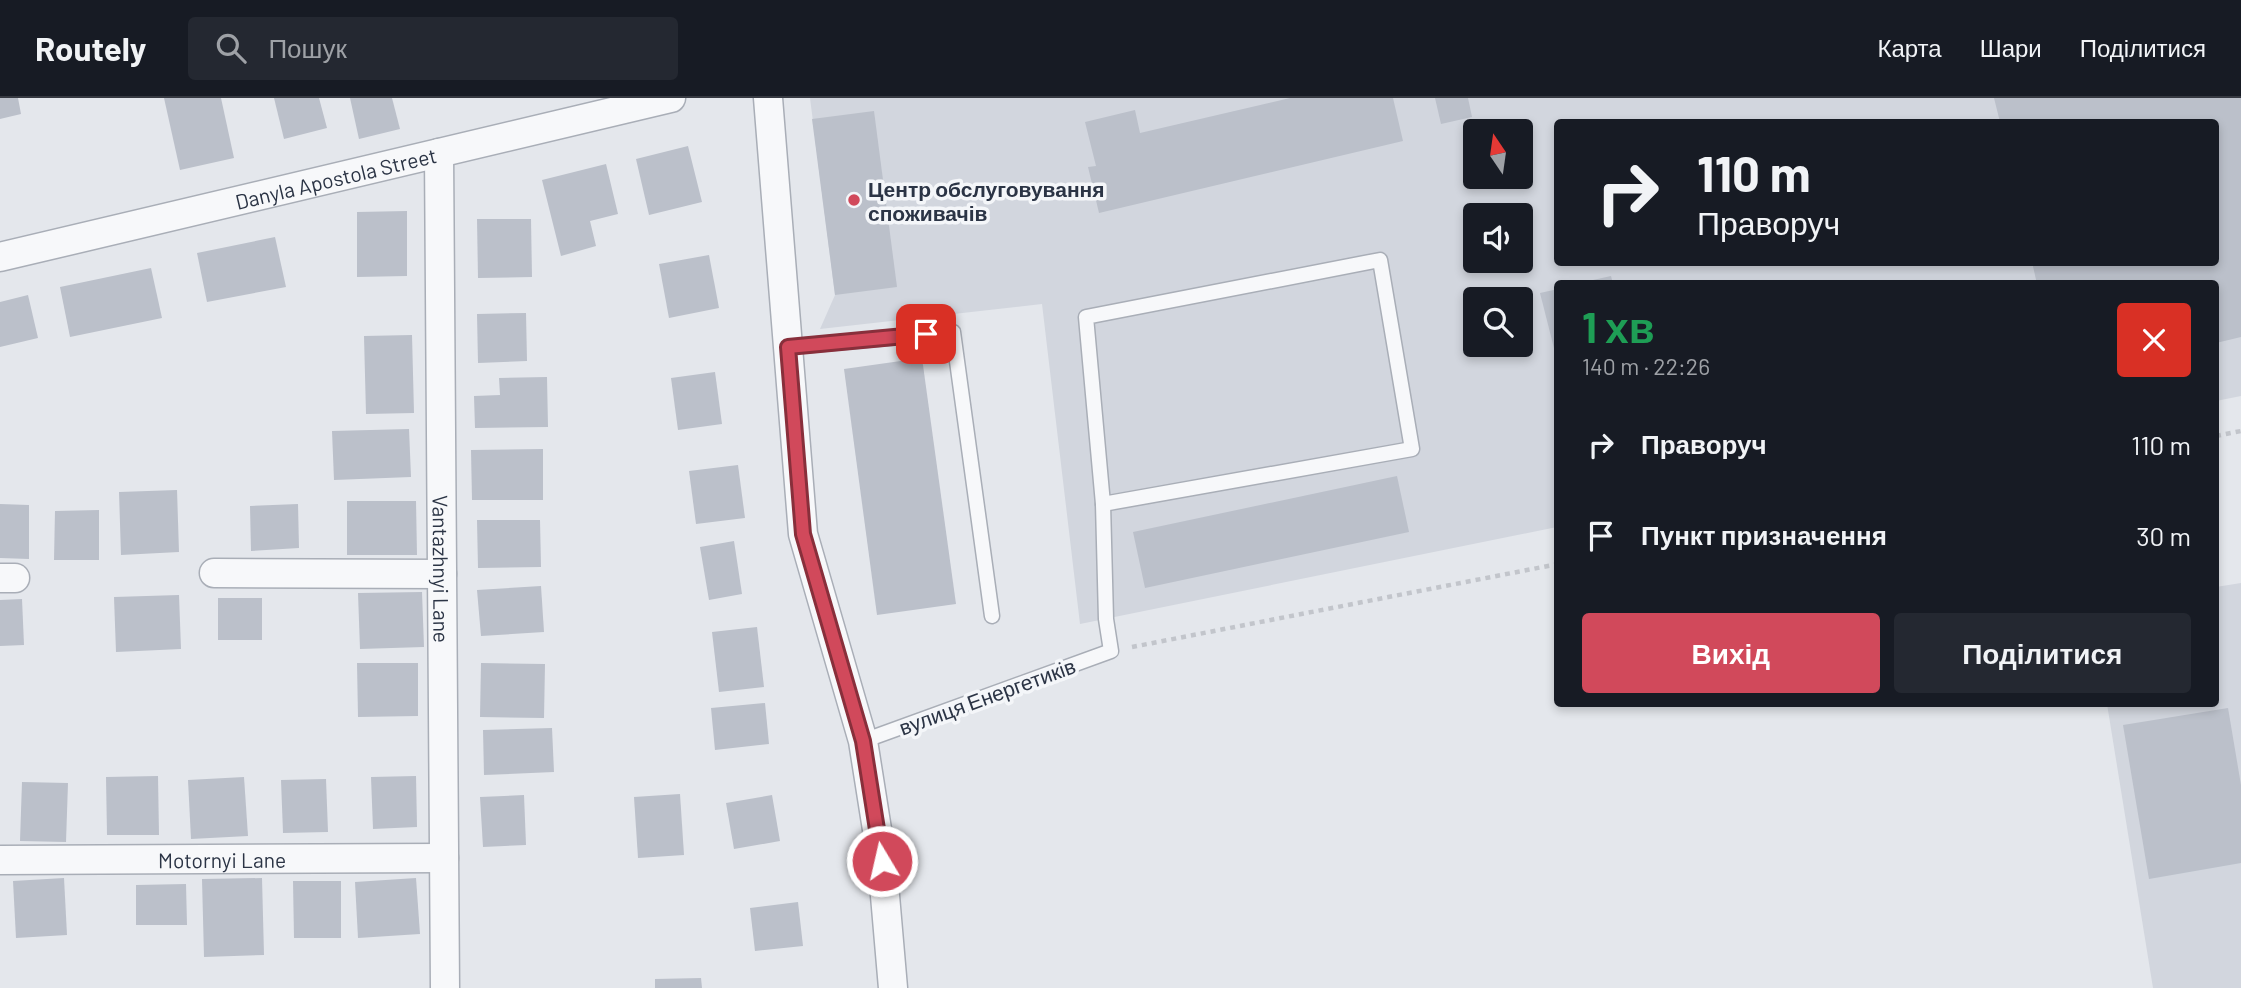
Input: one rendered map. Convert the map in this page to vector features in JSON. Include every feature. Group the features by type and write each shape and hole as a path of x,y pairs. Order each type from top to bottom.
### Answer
{"street":[{"name":"Danyla Apostola Street","path":"0,257 671,98"},
{"path":"768,98 803,534 863,741 882,861 893,988"},
{"name":"Vantazhnyi Lane","path":"439,153 444,988"},
{"path":"215,573 442,574"},
{"name":"Motornyi Lane","path":"0,860 444,858"}],"lane":[{"path":"1103,504 1412,449 1380,260 1086,317 1103,504 1106,619 1111,651"},
{"path":"788,347 953,332 992,615"},
{"name":"вулиця Енергетиків","path":"863,741 1111,651"}],"path":[{"path":"2219,435 2241,431"},
{"path":"1111,651 1554,565"}],"shaded area":[{"path":"810,98 2241,98 2241,396 2219,400 2219,280 1554,280 1554,528 1080,624 1042,304 820,329 835,295"},
{"path":"2241,583 2241,988 2153,988 2107,707 2219,707 2219,587"}],"building":[{"path":"0,98 18,98 21,114 0,119"},
{"path":"164,98 221,98 234,158 180,170"},
{"path":"274,98 319,98 327,128 284,139"},
{"path":"350,98 392,98 400,129 359,139"},
{"path":"1290,98 1393,98 1403,141 1099,213 1088,167 1096,166 1085,122 1135,110 1140,133"},
{"path":"1435,98 1468,98 1472,117 1441,124"},
{"path":"1994,98 2241,98 2241,337 2219,342 2219,280 2036,280 2033,266 2219,266 2219,119 1999,119"},
{"path":"874,111 897,287 835,295 812,119"},
{"path":"688,146 702,202 649,215 636,159"},
{"path":"606,164 618,214 590,221 596,246 561,256 542,180"},
{"path":"407,211 407,276 357,277 357,212"},
{"path":"477,219 531,219 532,277 478,278"},
{"path":"275,237 286,287 207,302 197,253"},
{"path":"709,255 719,308 669,318 659,264"},
{"path":"151,268 162,318 70,337 60,287"},
{"path":"1611,276 1612,280 1593,280"},
{"path":"1554,290 1554,348 1540,293"},
{"path":"28,295 38,338 0,347 0,302"},
{"path":"526,313 527,361 478,363 477,314"},
{"path":"412,335 414,413 366,414 364,336"},
{"path":"922,358 956,604 877,615 844,369"},
{"path":"715,372 722,424 678,430 671,378"},
{"path":"547,377 548,427 475,428 474,396 500,395 499,378"},
{"path":"409,429 411,477 334,480 332,431"},
{"path":"543,449 543,500 472,500 471,450"},
{"path":"738,465 745,518 696,524 689,471"},
{"path":"1397,476 1409,532 1145,588 1133,532"},
{"path":"177,490 179,552 121,555 119,492"},
{"path":"347,501 416,501 417,555 347,555"},
{"path":"0,504 29,505 29,559 0,558"},
{"path":"298,504 299,548 251,551 250,506"},
{"path":"99,510 99,560 54,560 55,511"},
{"path":"477,520 540,520 541,567 478,568"},
{"path":"734,541 742,594 709,600 700,547"},
{"path":"541,586 544,632 481,636 477,590"},
{"path":"422,592 424,647 360,649 358,593"},
{"path":"179,595 181,649 116,652 114,597"},
{"path":"218,598 262,598 262,640 218,640"},
{"path":"22,599 24,645 0,646 0,600"},
{"path":"757,627 764,687 719,692 712,632"},
{"path":"357,663 418,663 418,716 358,717"},
{"path":"481,663 545,664 544,718 480,717"},
{"path":"765,703 769,744 715,750 711,708"},
{"path":"2228,708 2241,785 2241,863 2149,879 2123,725"},
{"path":"552,728 554,772 484,775 483,730"},
{"path":"158,776 159,835 107,835 106,777"},
{"path":"416,776 417,827 373,829 371,777"},
{"path":"244,777 248,836 191,839 188,780"},
{"path":"326,779 328,832 283,833 281,780"},
{"path":"22,782 68,783 66,842 20,841"},
{"path":"680,794 684,855 638,858 634,797"},
{"path":"524,795 526,845 483,847 480,797"},
{"path":"772,795 780,841 734,849 726,803"},
{"path":"64,878 67,935 16,938 13,881"},
{"path":"262,878 264,955 204,957 202,879"},
{"path":"416,878 420,934 358,938 355,882"},
{"path":"293,881 341,881 341,938 294,938"},
{"path":"186,884 187,925 136,925 136,885"},
{"path":"798,902 803,946 755,951 750,908"},
{"path":"701,978 702,988 655,988 655,979"}],"place":[{"name":"Центр обслуговування споживачів","path":"854,200"}],"route":[{"path":"882,861 863,741 803,534 788,347 926,334"}]}
